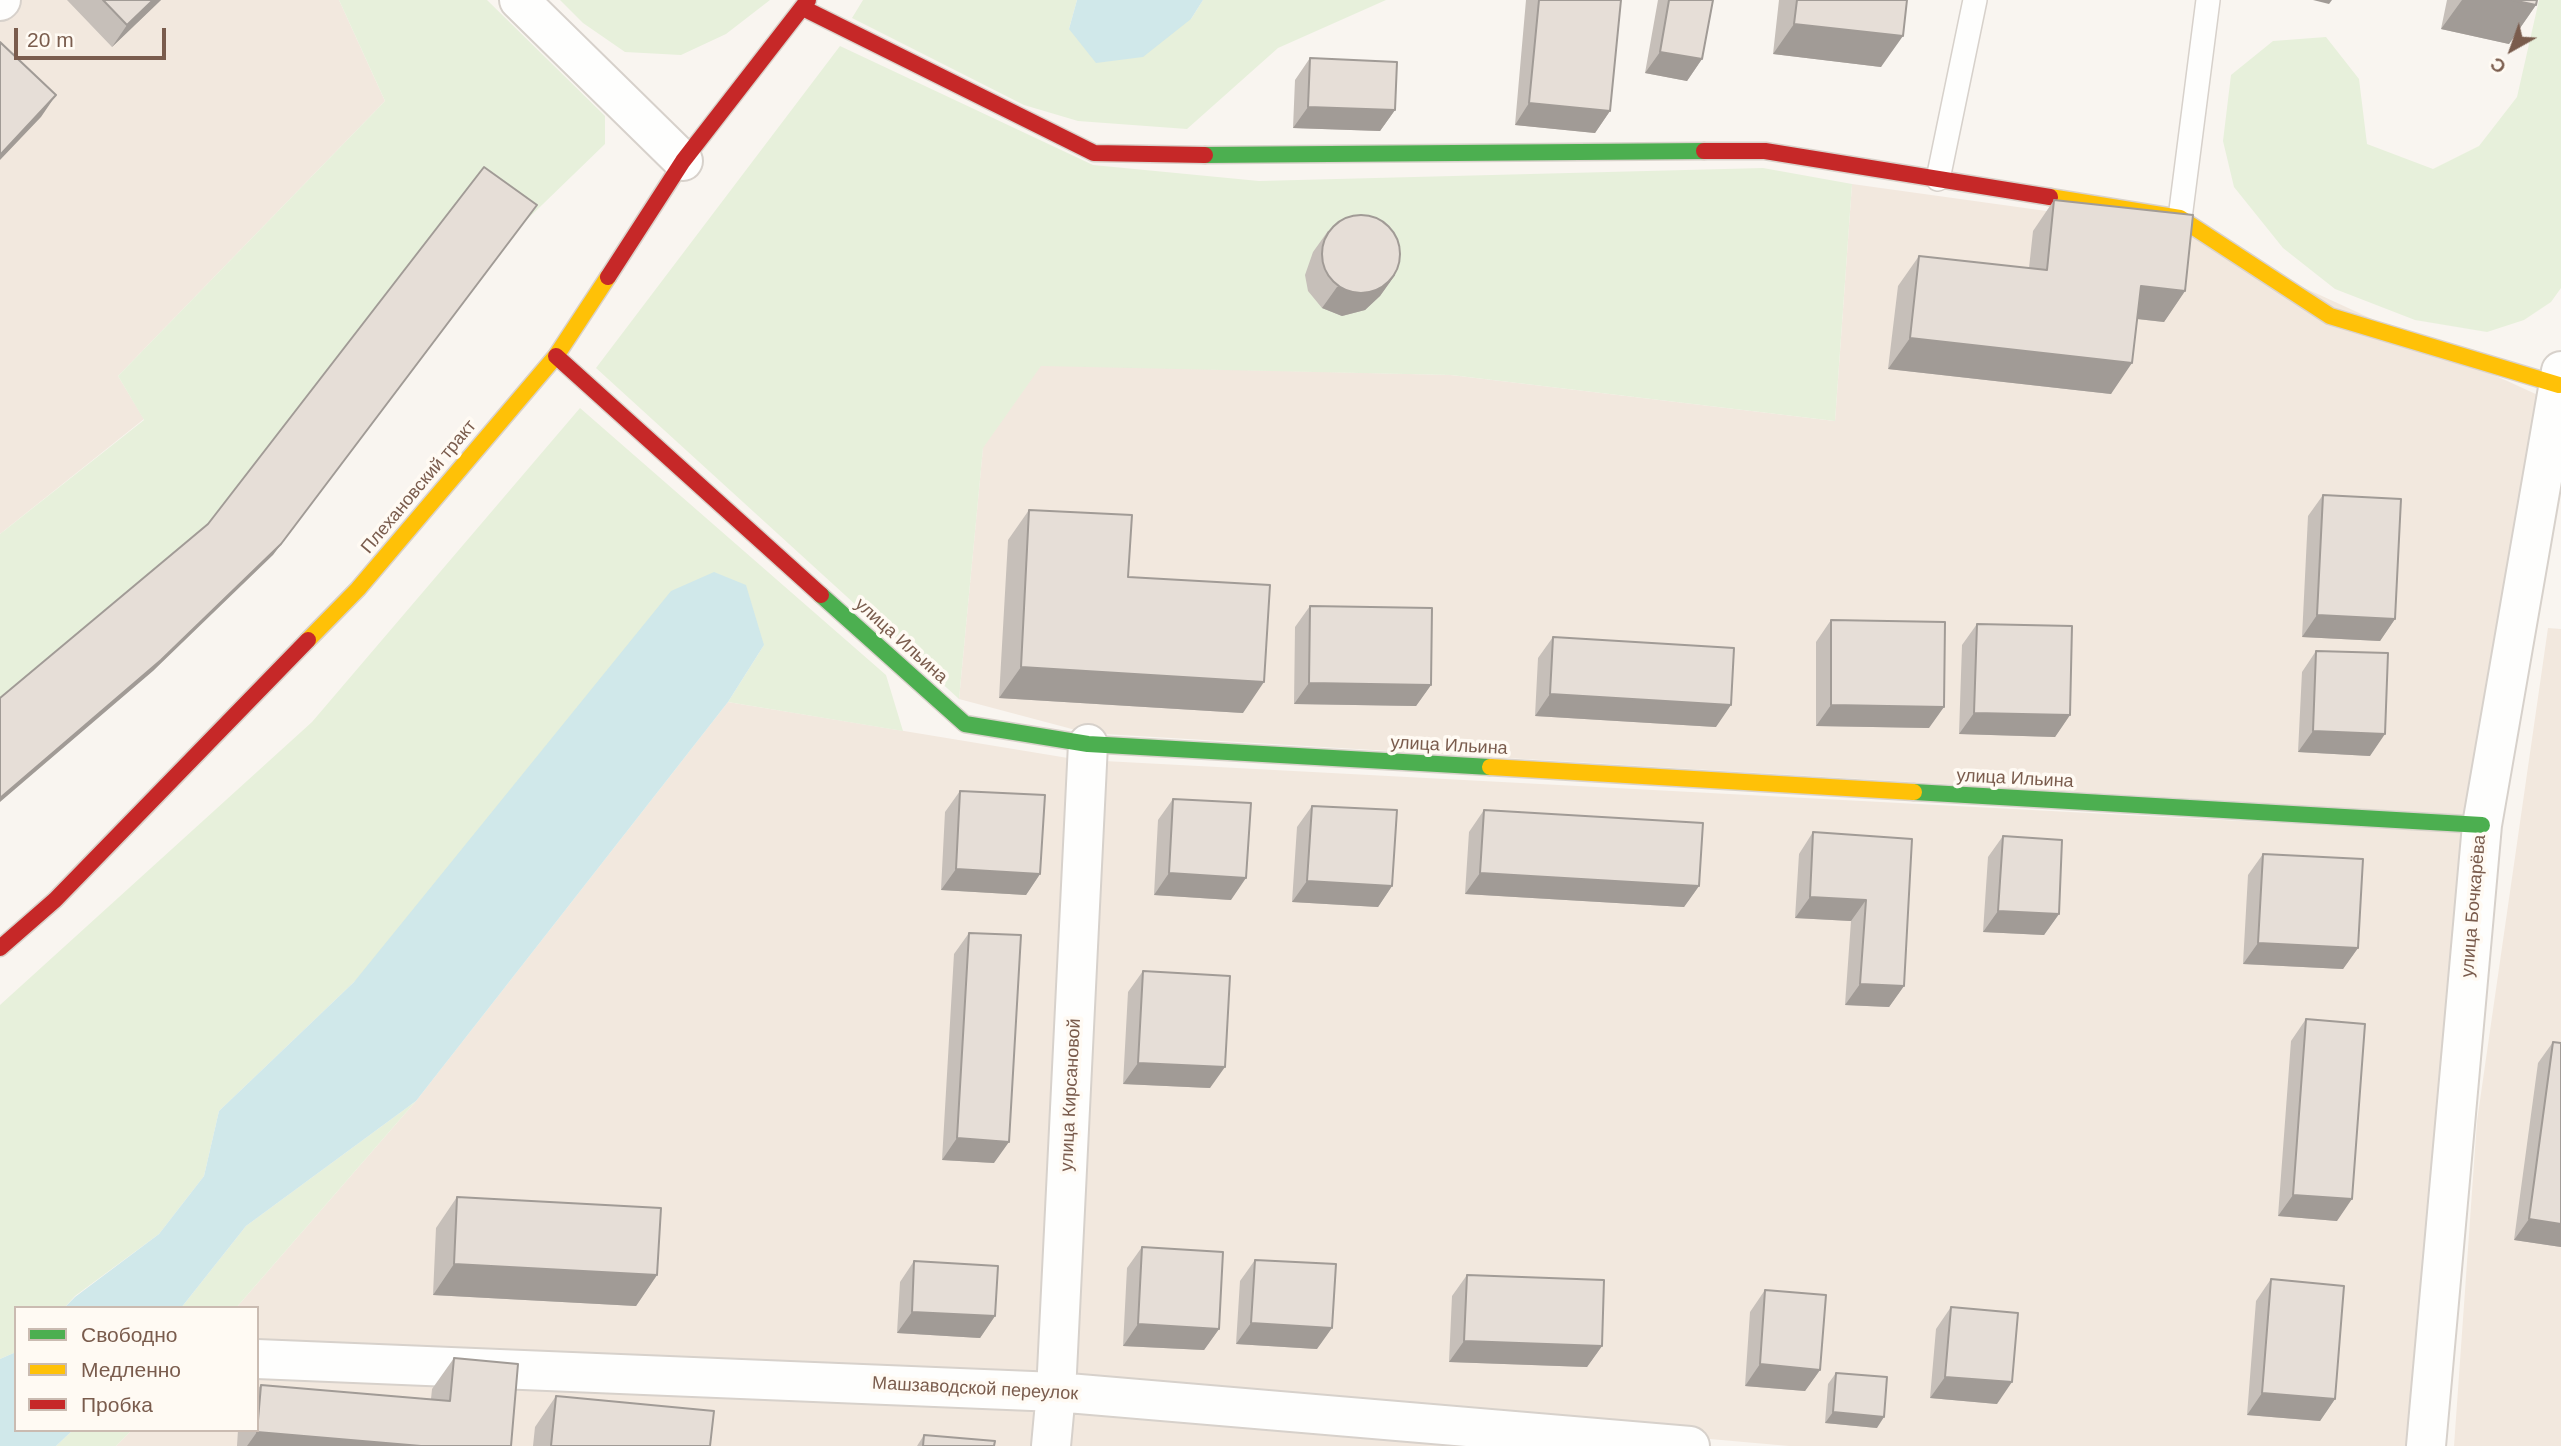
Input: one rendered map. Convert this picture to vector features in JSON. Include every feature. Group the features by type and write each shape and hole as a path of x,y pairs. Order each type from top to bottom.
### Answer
{"street":[{"path":"519,0 683,160"},
{"path":"805,4 1094,153 1253,155 1765,151 2180,218 2330,316 2560,378"},
{"name":"Плехановский тракт","path":"0,948 55,900 358,589 556,356 683,160 805,4"},
{"name":"улица Ильина","path":"556,356 965,724 1088,744 2482,825"},
{"name":"улица Бочкарёва","path":"2426,1446 2482,825 2560,378"},
{"name":"улица Кирсановой","path":"1051,1446 1056,1392 1088,744"},
{"name":"Машзаводской переулок","path":"259,1359 1056,1392 1690,1446"}],"lane":[{"path":"1938,178 1975,0"},
{"path":"2180,218 2208,0"}],"shaded area":[{"path":"15,0 339,0 385,101 118,376 144,419 0,534 0,14"},
{"path":"1852,184 2176,229 2540,396 2466,815 1087,733 959,699 983,447 1041,365 1451,375 1835,421"},
{"path":"2548,628 2561,629 2561,1446 2454,1446 2477,1121"},
{"path":"728,702 1068,758 1045,1384 259,1345 259,1306 238,1306 416,1101"},
{"path":"1104,761 2468,833 2413,1446 1789,1446 1066,1382"},
{"path":"259,1379 1046,1406 1042,1446 116,1446 130,1432 259,1432"},
{"path":"1068,1402 1583,1446 1064,1446"}],"green space":[{"path":"339,0 487,0 605,116 605,144 201,535 0,703 0,534 144,420 118,376 385,101"},
{"path":"560,0 770,0 726,34 681,55 625,52 583,23"},
{"path":"863,0 1077,0 1069,29 1191,19 1203,0 1386,0 1278,48 1187,129 1078,121 1024,105 852,18"},
{"path":"2539,0 2561,0 2561,288 2551,302 2524,320 2487,332 2415,320 2335,289 2283,248 2234,187 2223,141 2231,75 2273,41 2326,37 2359,79 2367,144 2433,169 2479,146 2517,97"},
{"path":"840,46 1093,165 1259,181 1763,168 1852,184 1835,421 1451,375 1041,366 983,448 959,699 596,368"},
{"path":"580,408 886,675 903,731 728,702 764,645 354,982 219,1111 204,1176 159,1234 75,1296 66,1306 14,1306 14,1353 0,1359 0,1005 312,722"},
{"path":"416,1101 238,1306 183,1306 246,1226"},
{"path":"71,1432 130,1432 116,1446 56,1446"}],"water":[{"path":"1077,0 1203,0 1191,19 1143,57 1096,63 1069,29"},
{"path":"714,572 746,585 764,645 728,702 416,1101 246,1226 183,1306 66,1306 159,1234 204,1176 219,1111 354,982 671,591"},
{"path":"14,1353 14,1432 71,1432 56,1446 0,1446 0,1359"}],"building":[{"path":"103,0 153,0 127,25"},
{"path":"1539,0 1621,0 1610,111 1529,103"},
{"path":"1669,0 1713,0 1702,59 1660,52"},
{"path":"1797,0 1907,0 1903,36 1794,24"},
{"path":"2512,0 2537,0 2536,5"},
{"path":"0,42 56,95 0,155"},
{"path":"1310,58 1397,62 1395,110 1308,107"},
{"path":"484,167 537,205 281,544 161,660 0,798 0,698 208,524"},
{"path":"2054,200 2193,215 2185,291 2141,286 2132,363 1910,338 1919,256 2047,270"},
{"path":"1353,215 1369,215 1383,221 1394,232 1400,246 1400,262 1394,276 1383,287 1369,293 1353,293 1339,287 1328,276 1322,262 1322,246 1328,232 1339,221"},
{"path":"2323,495 2401,499 2395,619 2317,615"},
{"path":"1029,510 1132,515 1128,577 1270,585 1264,682 1021,667"},
{"path":"1310,606 1432,608 1431,685 1309,683"},
{"path":"1831,620 1945,622 1944,707 1831,705"},
{"path":"1977,624 2072,626 2070,715 1974,713"},
{"path":"1553,637 1734,648 1731,705 1550,694"},
{"path":"2316,651 2388,653 2385,734 2313,731"},
{"path":"960,791 1045,795 1040,874 956,869"},
{"path":"1173,799 1251,803 1246,878 1169,873"},
{"path":"1312,806 1397,810 1392,886 1307,881"},
{"path":"1484,810 1703,823 1699,886 1480,873"},
{"path":"1813,832 1912,839 1904,986 1860,984 1866,900 1810,897"},
{"path":"2003,836 2062,840 2059,914 1998,911"},
{"path":"2263,854 2363,859 2358,948 2258,943"},
{"path":"969,933 1021,935 1009,1142 957,1138"},
{"path":"1143,971 1230,976 1225,1067 1138,1063"},
{"path":"2306,1019 2365,1024 2352,1199 2293,1195"},
{"path":"2553,1042 2561,1043 2561,1224 2529,1219"},
{"path":"457,1197 661,1208 657,1275 454,1264"},
{"path":"1142,1247 1223,1252 1219,1329 1138,1324"},
{"path":"1255,1260 1336,1264 1332,1328 1251,1323"},
{"path":"914,1261 998,1266 995,1316 912,1312"},
{"path":"1467,1275 1604,1280 1602,1346 1464,1341"},
{"path":"2271,1279 2344,1286 2335,1399 2262,1393"},
{"path":"1765,1290 1826,1295 1820,1370 1760,1364"},
{"path":"1951,1307 2018,1313 2012,1382 1945,1377"},
{"path":"454,1358 518,1364 511,1446 421,1446 257,1432 261,1385 450,1401"},
{"path":"1836,1373 1887,1377 1884,1417 1833,1412"},
{"path":"556,1396 714,1411 710,1446 551,1446"},
{"path":"924,1435 995,1441 994,1446 923,1446"}],"traffic: fast":[{"path":"1205,155 1704,151"},
{"path":"821,595 965,724 1088,744 1490,767"},
{"path":"1914,792 2482,825"}],"traffic: slow":[{"path":"2050,197 2180,218 2330,316 2559,385"},
{"path":"308,640 358,589 556,356 608,277"},
{"path":"1490,767 1914,792"}],"traffic: jam":[{"path":"608,277 683,161 808,0"},
{"path":"803,8 1094,153 1205,155"},
{"path":"1704,151 1765,151 2050,197"},
{"path":"556,356 821,595"},
{"path":"0,948 55,900 308,640"}]}
